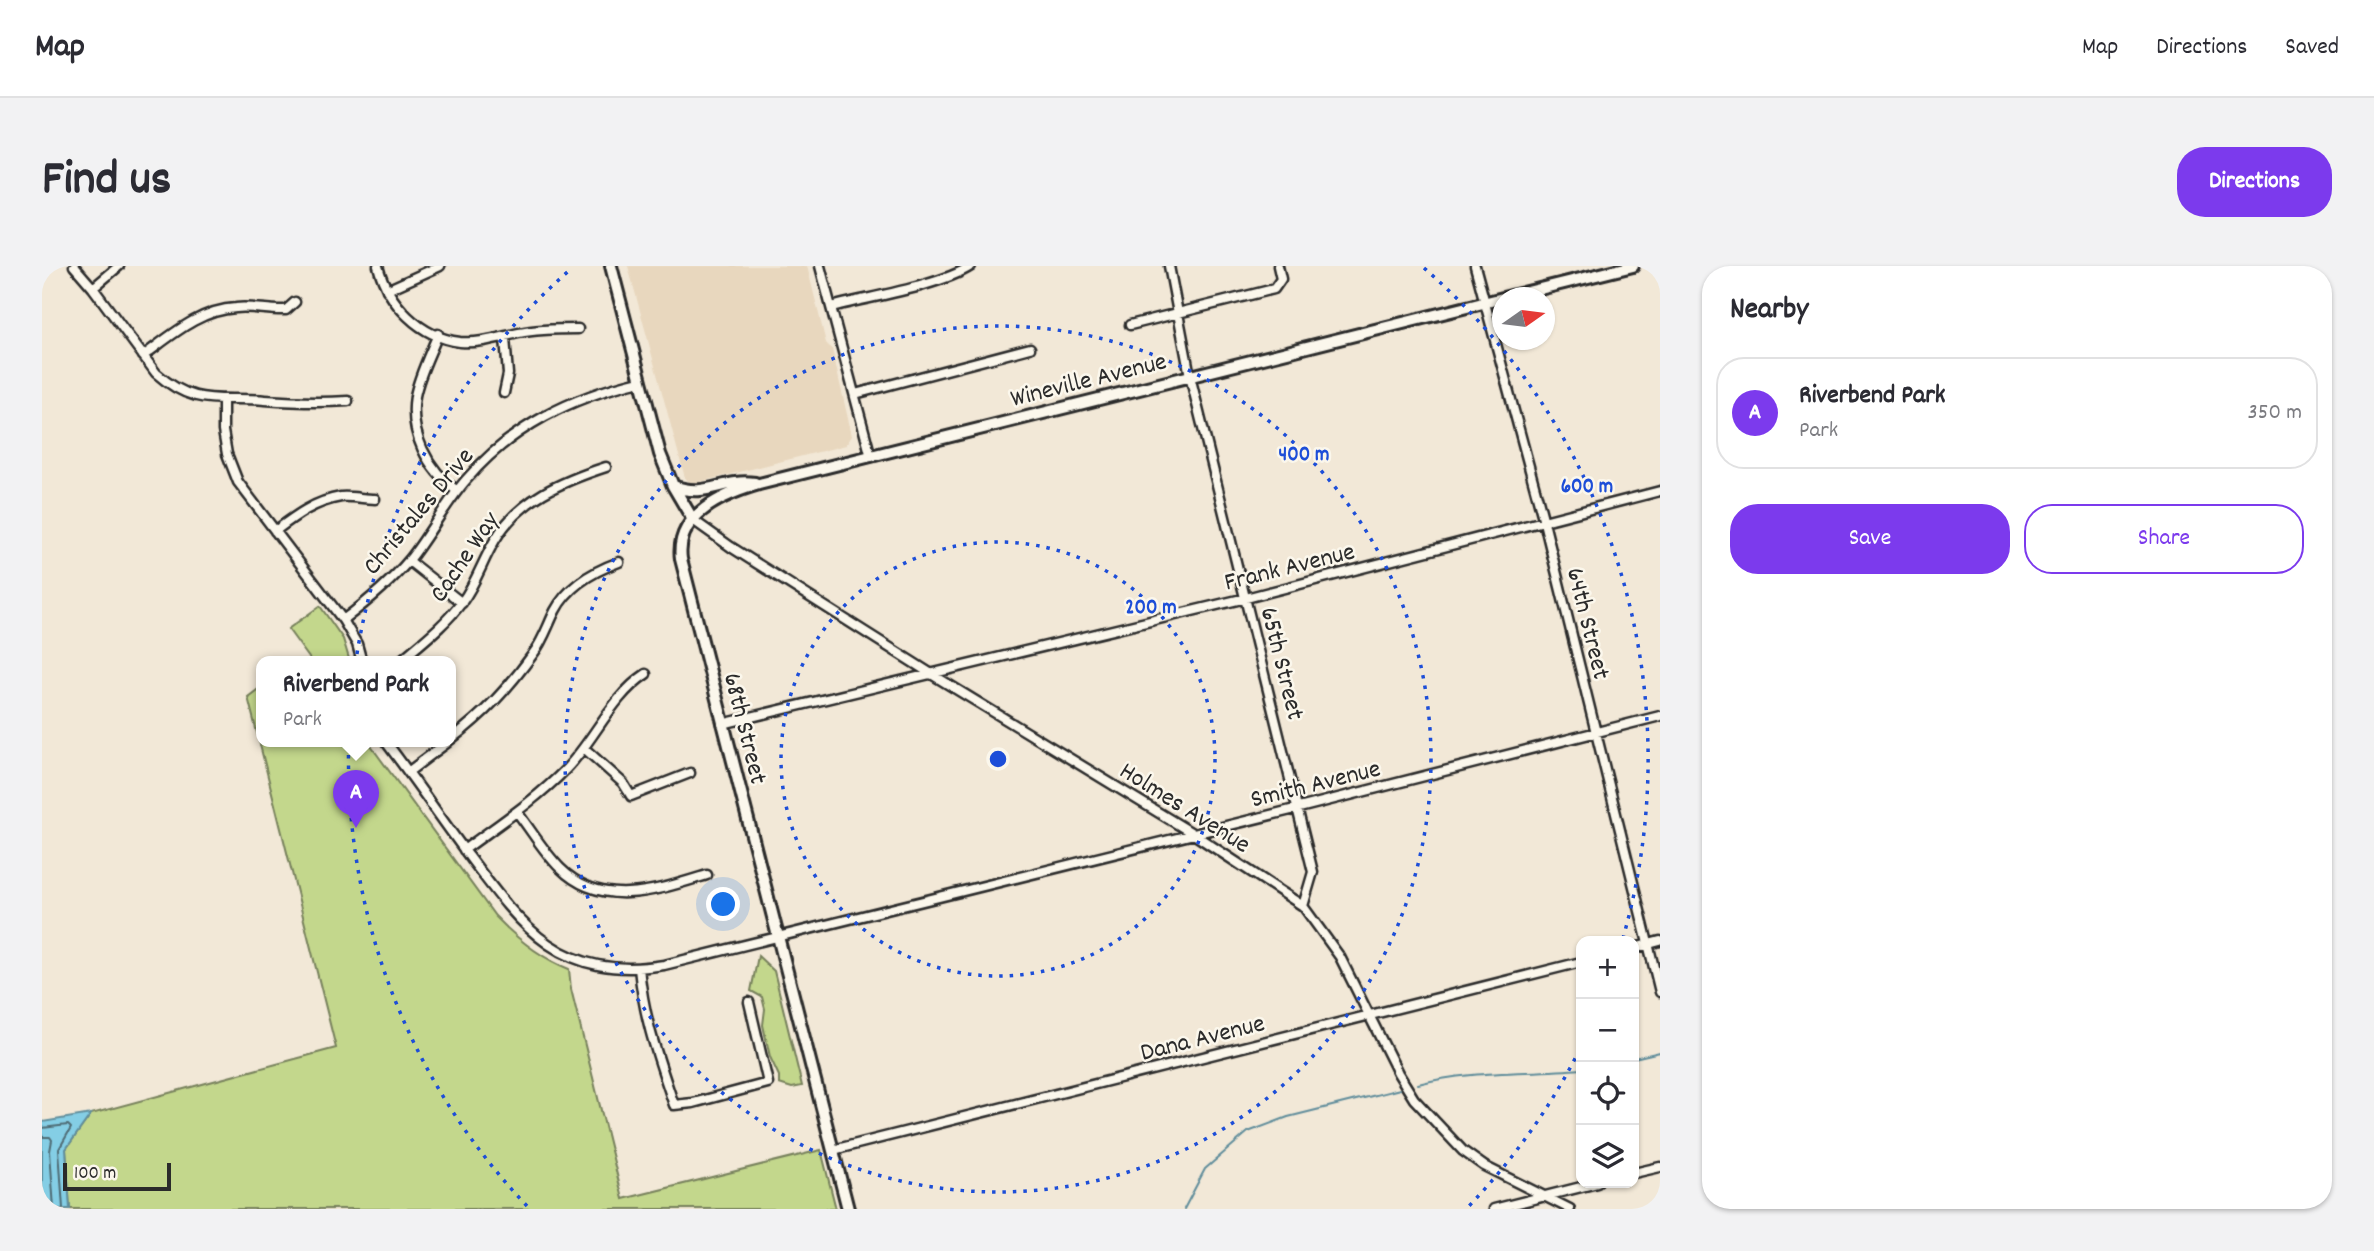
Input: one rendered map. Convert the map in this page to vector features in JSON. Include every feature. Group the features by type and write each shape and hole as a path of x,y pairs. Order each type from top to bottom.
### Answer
{"street":[{"path":"74,266 143,356 167,382 194,396 209,400 313,404 348,401"},
{"path":"93,288 119,266"},
{"path":"378,266 389,296 408,316 423,328 460,342 505,338 538,331 578,329"},
{"path":"387,290 440,266"},
{"path":"611,266 660,454 673,486 693,520"},
{"path":"820,266 871,457"},
{"path":"831,307 930,282 971,266"},
{"name":"65th Street","path":"1169,266 1190,376 1313,873 1303,906"},
{"path":"1130,325 1267,291 1279,286 1282,273 1278,266"},
{"name":"64th Street","path":"1475,266 1544,522 1660,992"},
{"name":"Wineville Avenue","path":"1548,287 1633,266"},
{"name":"Wineville Avenue","path":"693,520 722,496 759,484 1492,300"},
{"path":"143,356 192,320 211,311 239,307 286,310 295,302"},
{"path":"438,334 417,387 415,421 422,449 442,478 457,491"},
{"path":"504,393 508,374 505,338"},
{"path":"855,394 1030,348"},
{"name":"Christales Drive","path":"343,620 409,561 457,491 505,441 546,414 588,395 640,381"},
{"path":"223,400 223,431 230,466 238,482 343,620 357,644 360,656"},
{"name":"Cache Way","path":"406,656 435,632 461,603 496,538 517,512 558,485 606,467"},
{"path":"673,486 697,492 739,481 759,484"},
{"name":"Frank Avenue","path":"722,724 1246,598 1660,491"},
{"path":"275,531 300,512 327,501 342,497 375,499"},
{"name":"Holmes Avenue","path":"693,520 933,675 1192,833 1303,906 1340,957 1398,1073 1414,1098 1463,1151 1484,1166 1570,1209"},
{"name":"68th Street","path":"693,520 681,540 681,559 848,1209"},
{"path":"409,561 461,603"},
{"path":"456,735 500,697 536,651 556,607 570,592 590,574 618,562"},
{"path":"464,850 547,787 584,748 623,693 646,674"},
{"name":"Smith Avenue","path":"390,747 514,915 538,937 578,958 603,965 639,968 664,965 1660,716"},
{"path":"408,772 441,747"},
{"path":"584,748 623,783 631,796 690,773"},
{"path":"517,812 561,869 583,886 595,890 641,894 708,875"},
{"path":"1639,947 1660,941"},
{"name":"Dana Avenue","path":"833,1150 1576,963"},
{"path":"639,968 647,1024 674,1105 693,1103 768,1083 749,1002"},
{"path":"1639,1172 1660,1167"},
{"path":"1494,1209 1576,1188"}],"shaded area":[{"path":"628,266 807,266 826,343 832,349 852,436 846,445 692,484 685,478"}],"green space":[{"path":"320,606 343,639 348,656 308,656 288,629"},
{"path":"256,691 256,729 248,697"},
{"path":"261,747 372,747 495,916 529,947 569,969 571,989 623,1199 821,1150 836,1209 70,1209 66,1149 91,1114 336,1048"},
{"path":"758,956 774,971 802,1086 792,1088 779,1084 763,1025 765,1009 762,997 751,991"}],"water":[{"path":"91,1114 66,1149 70,1209 42,1209 42,1122"}],"waterway":[{"path":"1639,1057 1660,1052"},
{"path":"1418,1084 1479,1074 1576,1069"},
{"path":"1184,1209 1205,1169 1248,1132 1288,1117 1400,1089"}],"place":[{"name":"Riverbend Park","path":"356,828"}]}
